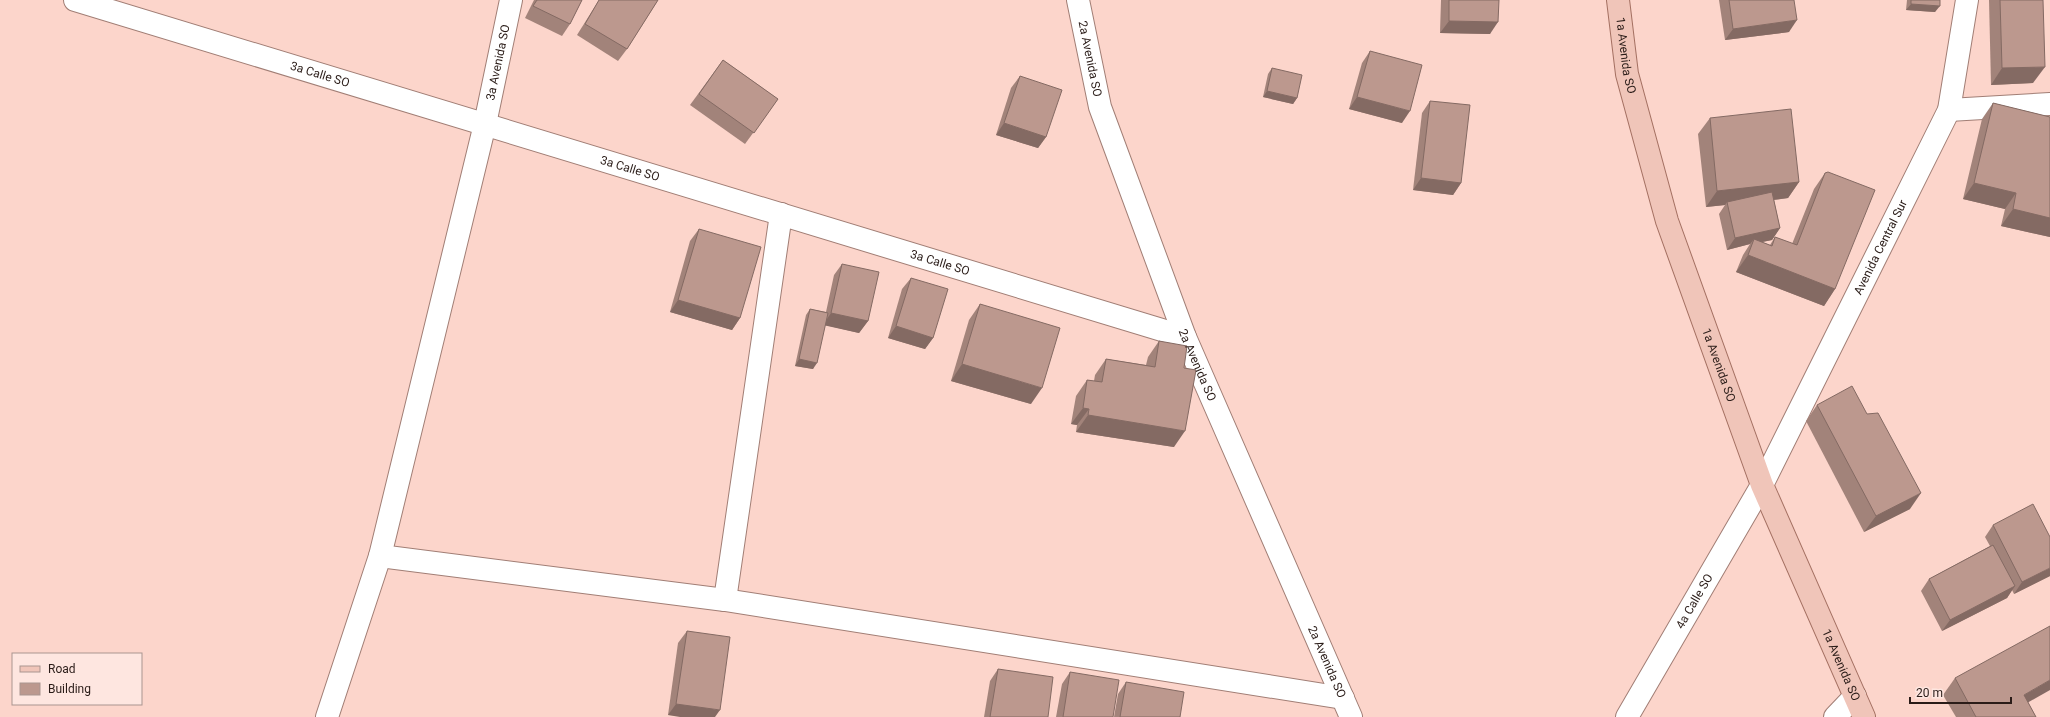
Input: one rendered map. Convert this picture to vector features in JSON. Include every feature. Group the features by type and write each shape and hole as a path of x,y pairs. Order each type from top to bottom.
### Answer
{"main road":[{"name":"1a Avenida SO","path":"1618,0 1627,74 1667,221 1762,485 1864,717"}],"street":[{"name":"3a Calle SO","path":"75,0 1185,337"},
{"name":"3a Avenida SO","path":"327,717 380,556 485,124 512,0"},
{"name":"2a Avenida SO","path":"1078,0 1100,107 1185,337 1347,708"},
{"name":"Avenida Central Sur","path":"1762,485 1949,110 1962,38 1967,0"},
{"path":"1949,110 2050,104"},
{"path":"725,600 782,214"},
{"name":"4a Calle SO","path":"1627,717 1762,485"},
{"path":"380,556 725,600 1347,708"},
{"path":"1836,717 1855,696"}],"building":[{"path":"537,0 582,0 570,24 533,6"},
{"path":"599,0 658,0 627,49 585,24"},
{"path":"1449,0 1499,0 1498,22 1449,21"},
{"path":"1729,0 1794,0 1797,20 1733,29"},
{"path":"1911,0 1940,0 1940,6 1911,4"},
{"path":"2000,0 2043,0 2045,67 2002,68"},
{"path":"1370,51 1422,65 1410,111 1357,97"},
{"path":"723,60 778,99 754,133 699,94"},
{"path":"1272,68 1302,75 1297,98 1267,91"},
{"path":"1020,76 1062,90 1046,137 1004,123"},
{"path":"1430,101 1470,105 1461,183 1421,178"},
{"path":"1993,103 2050,117 2050,218 2013,209 2016,193 1974,183"},
{"path":"1791,109 1799,182 1717,191 1710,118"},
{"path":"1828,172 1875,190 1835,289 1748,255 1754,239 1772,246 1775,237 1797,245 1825,173"},
{"path":"1772,192 1780,228 1735,238 1727,202"},
{"path":"699,229 761,247 740,318 678,300"},
{"path":"842,264 879,272 868,321 831,313"},
{"path":"911,278 948,289 933,338 896,326"},
{"path":"980,304 1060,328 1042,388 962,364"},
{"path":"810,309 828,313 817,363 799,359"},
{"path":"1159,341 1187,346 1184,368 1196,370 1185,431 1088,415 1089,409 1083,408 1087,380 1102,382 1106,359 1155,367"},
{"path":"1852,386 1867,414 1878,413 1921,493 1876,516 1817,405"},
{"path":"2033,504 2050,537 2050,568 2022,582 1993,525"},
{"path":"1993,545 2015,586 1950,620 1929,579"},
{"path":"2050,626 2050,680 2024,695 2036,717 1976,717 1955,678"},
{"path":"687,631 730,637 720,710 676,704"},
{"path":"998,669 1053,677 1048,717 990,717"},
{"path":"1070,672 1119,680 1113,717 1063,717"},
{"path":"1126,682 1184,692 1180,717 1120,717"}]}
